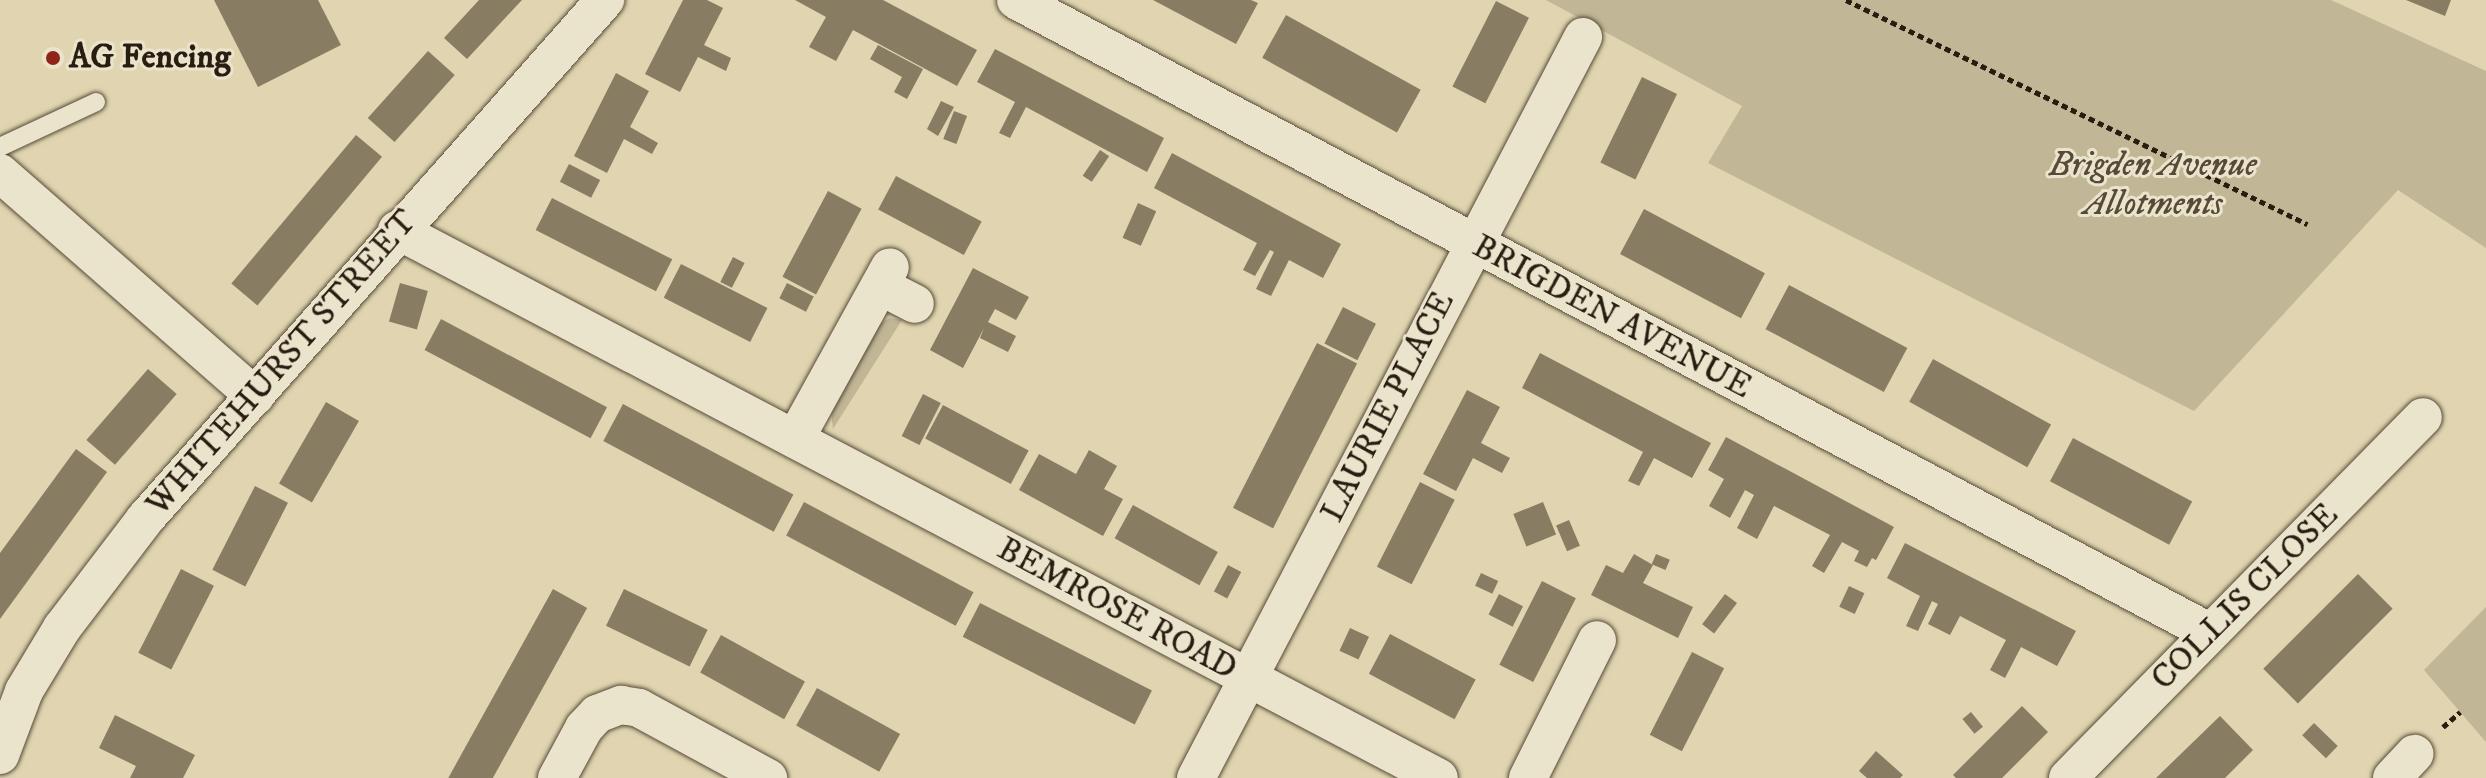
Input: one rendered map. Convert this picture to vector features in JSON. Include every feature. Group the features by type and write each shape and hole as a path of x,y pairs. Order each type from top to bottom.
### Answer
{"street":[{"name":"WHITEHURST STREET","path":"0,755 24,691 62,628 145,519 397,230 605,0"},
{"name":"BRIGDEN AVENUE","path":"1016,0 2209,632"},
{"name":"LAURIE PLACE","path":"1196,778 1472,243 1583,37"},
{"path":"0,173 255,396"},
{"name":"BEMROSE ROAD","path":"397,230 1439,778"},
{"path":"795,439 885,276 915,304"},
{"name":"COLLIS CLOSE","path":"2068,778 2423,417"},
{"path":"1528,778 1597,640"},
{"path":"557,778 584,728 597,714 621,705 639,708 768,778"},
{"path":"0,769 16,778"}],"lane":[{"path":"0,147 96,102"}],"path":[{"path":"1846,0 2307,224"}],"green space":[{"name":"Brigden Avenue Allotments","path":"1546,0 2331,0 2486,71 2486,248 2398,190 2194,411 1708,163 1742,106"},
{"path":"889,318 902,320 833,429 831,412 875,328"},
{"path":"2486,607 2486,742 2424,670"}],"building":[{"path":"214,0 318,0 341,45 258,87"},
{"path":"479,0 522,0 467,59 444,38"},
{"path":"683,0 707,0 723,8 704,45 731,58 726,71 698,57 680,92 645,74"},
{"path":"795,0 883,0 977,50 957,86 853,30 836,61 809,47 826,17"},
{"path":"1153,0 1251,0 1258,3 1236,44"},
{"path":"2406,0 2451,0 2445,16"},
{"path":"1496,1 1529,18 1485,103 1452,87"},
{"path":"1286,15 1421,90 1397,133 1262,58"},
{"path":"878,45 923,69 907,99 894,92 902,77 870,59"},
{"path":"995,49 1164,138 1147,172 1026,107 1010,138 999,133 1015,102 977,82"},
{"path":"428,51 455,75 395,142 368,118"},
{"path":"616,73 649,91 630,127 658,143 652,154 624,139 607,173 574,156"},
{"path":"1642,77 1677,94 1635,179 1600,162"},
{"path":"941,101 954,107 938,136 927,129"},
{"path":"954,111 967,116 956,144 943,139"},
{"path":"356,135 382,157 257,305 231,284"},
{"path":"1100,150 1109,156 1092,182 1083,176"},
{"path":"1172,153 1341,244 1323,278 1289,260 1271,296 1256,289 1274,252 1270,250 1255,276 1243,270 1257,243 1154,188"},
{"path":"569,164 600,180 591,198 560,182"},
{"path":"896,176 982,222 964,255 878,210"},
{"path":"828,191 862,209 816,294 782,277"},
{"path":"552,198 672,259 656,291 536,230"},
{"path":"1138,203 1156,211 1141,246 1123,238"},
{"path":"1644,209 1765,273 1741,318 1620,254"},
{"path":"733,257 745,263 732,288 720,282"},
{"path":"681,264 767,308 750,342 664,298"},
{"path":"973,268 1029,297 1016,320 995,309 988,322 1016,336 1008,352 980,338 984,328 963,368 930,350"},
{"path":"400,283 428,291 417,329 389,321"},
{"path":"787,283 814,297 806,312 779,298"},
{"path":"1789,285 1907,348 1884,392 1766,329"},
{"path":"1343,307 1376,324 1357,360 1324,344"},
{"path":"441,319 607,407 591,438 425,350"},
{"path":"1317,343 1357,363 1273,528 1233,508"},
{"path":"1540,353 1711,443 1692,478 1654,458 1639,486 1628,481 1643,452 1522,388"},
{"path":"1933,359 2051,424 2027,467 1909,402"},
{"path":"148,369 177,394 115,465 86,440"},
{"path":"1467,390 1500,407 1481,443 1510,458 1502,473 1473,458 1456,491 1423,474"},
{"path":"923,394 941,403 919,445 902,436"},
{"path":"326,402 359,421 312,502 279,483"},
{"path":"623,404 793,495 774,532 603,441"},
{"path":"943,405 1029,451 1011,484 925,439"},
{"path":"1726,437 1894,527 1876,560 1872,558 1867,567 1854,561 1859,551 1842,542 1824,573 1812,566 1830,535 1774,506 1757,539 1737,528 1754,495 1745,490 1730,518 1709,506 1724,479 1708,470"},
{"path":"2073,438 2192,501 2169,545 2050,481"},
{"path":"76,449 107,472 0,619 0,553"},
{"path":"1089,450 1117,466 1104,489 1123,499 1103,536 1019,490 1039,454 1076,474"},
{"path":"1420,482 1455,500 1412,584 1377,567"},
{"path":"255,486 288,503 245,587 212,570"},
{"path":"804,502 974,592 956,626 786,536"},
{"path":"1543,502 1556,534 1526,546 1513,514"},
{"path":"1133,505 1218,552 1199,585 1115,538"},
{"path":"1569,520 1580,546 1567,551 1556,525"},
{"path":"1905,543 2076,631 2057,666 2021,647 2005,678 1990,670 2006,640 1960,616 1950,635 1928,624 1938,604 1932,601 1918,631 1906,626 1920,596 1887,578"},
{"path":"1634,554 1653,565 1643,583 1693,607 1678,638 1591,595 1606,565 1623,573"},
{"path":"1656,554 1670,560 1666,570 1652,564"},
{"path":"1228,565 1241,572 1227,599 1214,591"},
{"path":"181,569 214,586 171,670 138,653"},
{"path":"1481,573 1498,581 1492,594 1475,586"},
{"path":"2358,574 2393,609 2298,703 2263,669"},
{"path":"1542,581 1576,598 1533,682 1499,665"},
{"path":"1849,586 1864,593 1855,614 1839,607"},
{"path":"553,589 587,608 493,778 448,778"},
{"path":"624,589 708,630 690,667 606,626"},
{"path":"1499,594 1523,606 1513,627 1489,614"},
{"path":"1725,594 1737,603 1714,633 1702,624"},
{"path":"980,603 1152,691 1135,724 963,637"},
{"path":"1350,628 1369,637 1358,660 1339,651"},
{"path":"1390,634 1476,680 1455,719 1369,674"},
{"path":"721,635 805,682 784,719 700,673"},
{"path":"1692,652 1724,668 1682,751 1650,735"},
{"path":"817,688 900,734 879,772 796,726"},
{"path":"2022,706 2048,732 2002,778 1956,778 1953,775"},
{"path":"1971,712 1983,727 1974,734 1962,719"},
{"path":"115,715 195,755 183,778 130,778 136,766 99,748"},
{"path":"2220,716 2253,750 2225,778 2156,778"},
{"path":"2314,723 2338,746 2326,758 2302,735"},
{"path":"1876,751 1903,775 1900,778 1867,778 1859,771"}],"place":[{"name":"AG Fencing","path":"53,58"}]}
